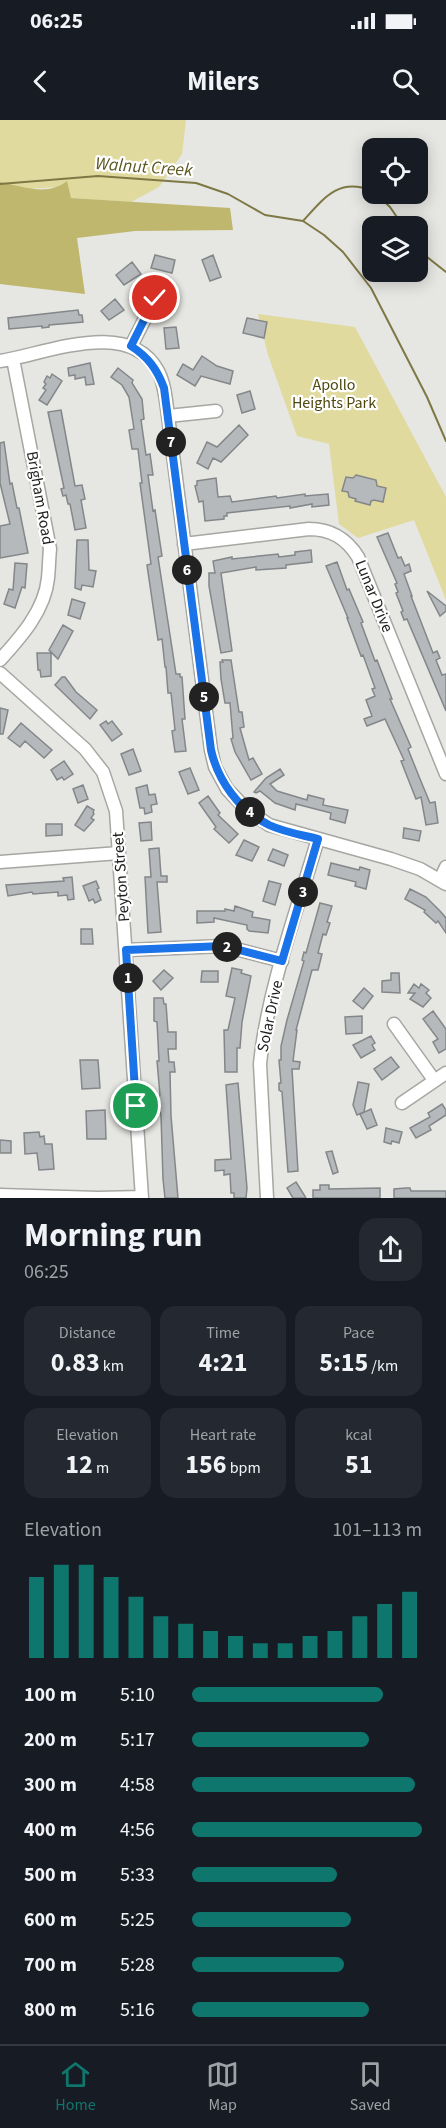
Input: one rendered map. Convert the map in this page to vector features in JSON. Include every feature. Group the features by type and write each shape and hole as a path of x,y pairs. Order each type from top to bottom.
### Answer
{"street":[{"path":"131,346 155,298"},
{"path":"0,361 94,342 111,342 131,346 142,353 158,371 164,388 168,416 211,750 215,767 227,789 245,808 269,825 391,859 420,869 443,882 446,867"},
{"name":"Brigham Road","path":"0,660 23,634 36,614 48,581 50,549 13,359"},
{"path":"168,416 216,411"},
{"name":"Lunar Drive","path":"184,544 309,529 328,530 346,541 358,557 446,774"},
{"name":"Peyton Street","path":"0,673 86,749 103,772 116,811 142,1197"},
{"name":"Solar Drive","path":"267,1198 260,1064 267,1020 282,961 318,839"},
{"path":"0,862 119,853"},
{"path":"126,950 224,946 282,961"},
{"path":"394,1024 434,1080"},
{"path":"402,1103 446,1073"},
{"path":"0,1195 142,1197"}],"green space":[{"path":"0,120 186,120 182,154 159,187 131,202 71,198 59,187 28,189 0,182"},
{"name":"Apollo Heights Park","path":"258,314 355,327 446,497 446,600 414,520 358,538 339,524 329,444 297,436 268,355"}],"shaded area":[{"path":"67,181 71,198 230,208 233,230 135,231 77,238 85,294 0,284 0,182 43,189 59,186"}],"building":[{"path":"155,255 175,260 172,273 151,268"},
{"path":"213,255 221,277 210,281 202,260"},
{"path":"132,262 141,274 124,285 116,275"},
{"path":"115,299 124,310 109,320 101,311"},
{"path":"78,310 83,322 49,325 49,327 42,328 42,326 9,329 8,318"},
{"path":"247,318 267,322 264,338 243,333"},
{"path":"176,327 179,348 166,349 164,328"},
{"path":"202,356 217,366 233,371 230,384 201,376 195,386 177,375 183,364 193,370"},
{"path":"90,363 94,384 86,385 85,377 75,379 75,375 69,376 68,368"},
{"path":"118,368 133,380 132,383 142,399 144,419 141,420 146,455 150,454 153,475 148,475 162,556 158,557 176,674 182,677 185,719 182,719 186,751 175,752 171,693 168,693 162,639 158,640 147,565 151,564 140,483 142,483 138,449 132,449 129,430 134,429 129,397 122,385 111,377"},
{"path":"52,374 62,381 47,405 39,400 46,390 43,388 47,376 50,378"},
{"path":"250,391 255,409 242,413 237,395"},
{"path":"61,410 75,486 82,485 85,499 81,500 86,528 75,530 70,504 68,504 66,495 63,496 61,489 64,488 48,412"},
{"path":"239,425 248,435 221,462 213,458 208,469 197,463 207,442 217,447"},
{"path":"4,442 10,484 12,483 17,508 19,508 28,553 0,558 0,526 10,524 0,483 0,443"},
{"path":"356,475 376,480 377,486 386,488 383,502 374,500 370,505 355,501 356,499 349,497 348,492 342,491 346,477 353,478"},
{"path":"216,478 218,497 230,496 232,502 276,496 277,498 328,494 329,505 312,507 312,504 227,513 224,519 205,521 203,501 199,502 195,486 197,481"},
{"path":"388,533 398,558 401,557 405,566 409,564 411,571 404,574 411,596 433,653 437,651 440,658 436,660 442,675 446,674 446,711 407,619 404,620 401,612 403,611 396,593 398,592 395,584 397,583 377,537"},
{"path":"77,540 88,540 89,570 96,571 93,587 82,585 81,590 75,588"},
{"path":"311,550 312,562 286,565 286,568 256,570 256,567 221,573 232,651 221,653 209,586 209,573 215,573 213,561 232,557 232,559 278,554 279,557"},
{"path":"337,562 347,590 349,589 363,622 361,623 375,661 377,660 392,699 390,699 411,747 408,749 420,779 430,803 435,802 438,823 426,825 421,797 416,799 401,761 404,760 385,719 367,726 364,719 372,716 366,700 375,696 372,689 375,688 326,566"},
{"path":"15,563 27,564 25,588 22,587 15,608 4,604 9,589 13,590"},
{"path":"427,591 446,606 446,611 440,616"},
{"path":"72,599 85,603 80,619 68,615"},
{"path":"63,625 73,631 58,659 49,650"},
{"path":"37,653 51,653 51,676 41,677 40,670 38,670"},
{"path":"222,660 231,660 239,712 242,712 244,727 240,728 249,760 253,758 262,774 251,780 235,752 231,739 233,738 230,703 225,703 221,679 220,662 223,662"},
{"path":"62,677 65,677 76,692 97,710 90,719 55,685"},
{"path":"0,708 8,710 3,734 0,734"},
{"path":"106,721 108,724 112,721 122,734 112,741 100,725"},
{"path":"21,723 52,750 44,758 25,741 20,747 8,738"},
{"path":"133,749 141,771 129,775 121,754"},
{"path":"64,761 73,774 64,780 62,777 57,780 51,770"},
{"path":"190,768 199,790 188,794 179,772"},
{"path":"280,769 284,775 270,784 277,791 307,800 308,795 324,799 323,805 348,810 345,823 330,819 331,813 296,804 295,810 275,803 260,791 254,792 266,778"},
{"path":"83,785 88,799 78,803 73,789"},
{"path":"147,785 149,795 155,794 157,804 151,805 152,812 145,814 144,808 140,808 136,788"},
{"path":"208,796 220,813 218,815 238,834 229,843 214,829 216,827 199,803"},
{"path":"87,806 94,810 91,818 94,820 84,831 75,825"},
{"path":"151,822 152,840 141,841 139,823"},
{"path":"46,824 62,824 62,835 46,836"},
{"path":"404,828 421,831 419,841 403,838"},
{"path":"244,840 259,847 252,861 236,855"},
{"path":"159,848 161,876 167,876 167,882 157,882 161,932 148,933 145,877 151,877 149,849"},
{"path":"273,849 288,855 284,866 268,860"},
{"path":"331,863 359,870 360,867 370,870 366,889 355,886 356,882 328,875"},
{"path":"72,877 74,899 68,900 67,895 58,896 58,892 33,894 32,892 8,896 6,885 64,881 63,878"},
{"path":"96,881 101,900 95,903 93,899 89,901 83,886"},
{"path":"269,881 281,884 275,905 263,901"},
{"path":"410,889 426,897 446,918 446,933 438,921 436,923 424,912 425,910 405,899"},
{"path":"320,903 332,906 327,922 330,923 326,935 323,934 318,953 322,954 318,970 312,970 296,1030 293,1061 300,1062 299,1069 292,1069 298,1171 288,1172 282,1092 279,1090 279,1083 281,1083 279,1060 281,1060 281,1046 287,1020 304,961 302,960 304,952 306,953"},
{"path":"235,906 253,912 252,917 270,920 268,933 249,931 247,925 214,918 214,922 197,923 197,911 225,911 225,909 234,911"},
{"path":"81,929 92,929 93,944 81,944"},
{"path":"232,968 242,970 241,973 251,976 242,1022 240,1048 237,1048 237,1072 225,1072 224,1030 228,1030 235,998 226,996"},
{"path":"164,970 173,978 161,990 153,981"},
{"path":"202,971 218,971 218,982 201,982"},
{"path":"391,973 399,973 400,993 382,992 382,981 391,980"},
{"path":"414,984 419,988 421,984 429,990 426,993 431,998 423,1007 410,999 415,993 408,993"},
{"path":"364,988 373,996 363,1009 353,1001"},
{"path":"154,998 163,998 166,1004 168,1032 176,1032 176,1049 168,1049 169,1062 174,1062 175,1072 170,1072 171,1116 178,1198 165,1198"},
{"path":"433,1011 446,1029 446,1049 439,1053 433,1042 438,1039 423,1019"},
{"path":"362,1016 362,1033 346,1034 345,1017"},
{"path":"371,1036 375,1043 372,1045 375,1050 361,1058 353,1045"},
{"path":"391,1057 399,1067 382,1080 374,1069"},
{"path":"80,1060 98,1060 100,1088 82,1089"},
{"path":"358,1082 369,1084 364,1112 357,1115 353,1105"},
{"path":"238,1083 246,1198 234,1198 234,1193 231,1193 230,1174 224,1175 224,1170 215,1171 215,1160 231,1159 226,1085"},
{"path":"442,1104 446,1115 429,1126 431,1130 416,1138 410,1128 430,1117 428,1113"},
{"path":"371,1109 377,1125 367,1129 360,1114"},
{"path":"105,1110 106,1139 87,1139 86,1111"},
{"path":"386,1128 402,1132 399,1143 384,1142"},
{"path":"39,1132 40,1137 44,1136 45,1144 52,1144 54,1169 39,1170 37,1153 25,1154 24,1133"},
{"path":"0,1140 11,1141 11,1153 0,1153"},
{"path":"332,1151 338,1172 333,1174 326,1152"},
{"path":"296,1182 306,1198 293,1198 287,1188"},
{"path":"320,1185 329,1185 329,1189 380,1188 380,1198 313,1198 313,1190 320,1190"},
{"path":"410,1188 411,1191 446,1191 446,1198 394,1198 394,1189"}],"waterway":[{"name":"Walnut Creek","path":"0,184 98,176 196,183 228,194 265,215 303,221"},
{"name":"Walnut Creek","path":"303,221 333,192 341,188 362,188"},
{"name":"Walnut Creek","path":"387,204 396,216"},
{"path":"303,221 343,252 371,288 427,397 446,441"},
{"name":"Walnut Creek","path":"428,258 446,272"}],"route":[{"path":"136,1106 126,950 224,946 282,961 318,839 269,825 245,808 227,789 215,767 164,388 158,371 142,353 131,346 155,298"}]}
